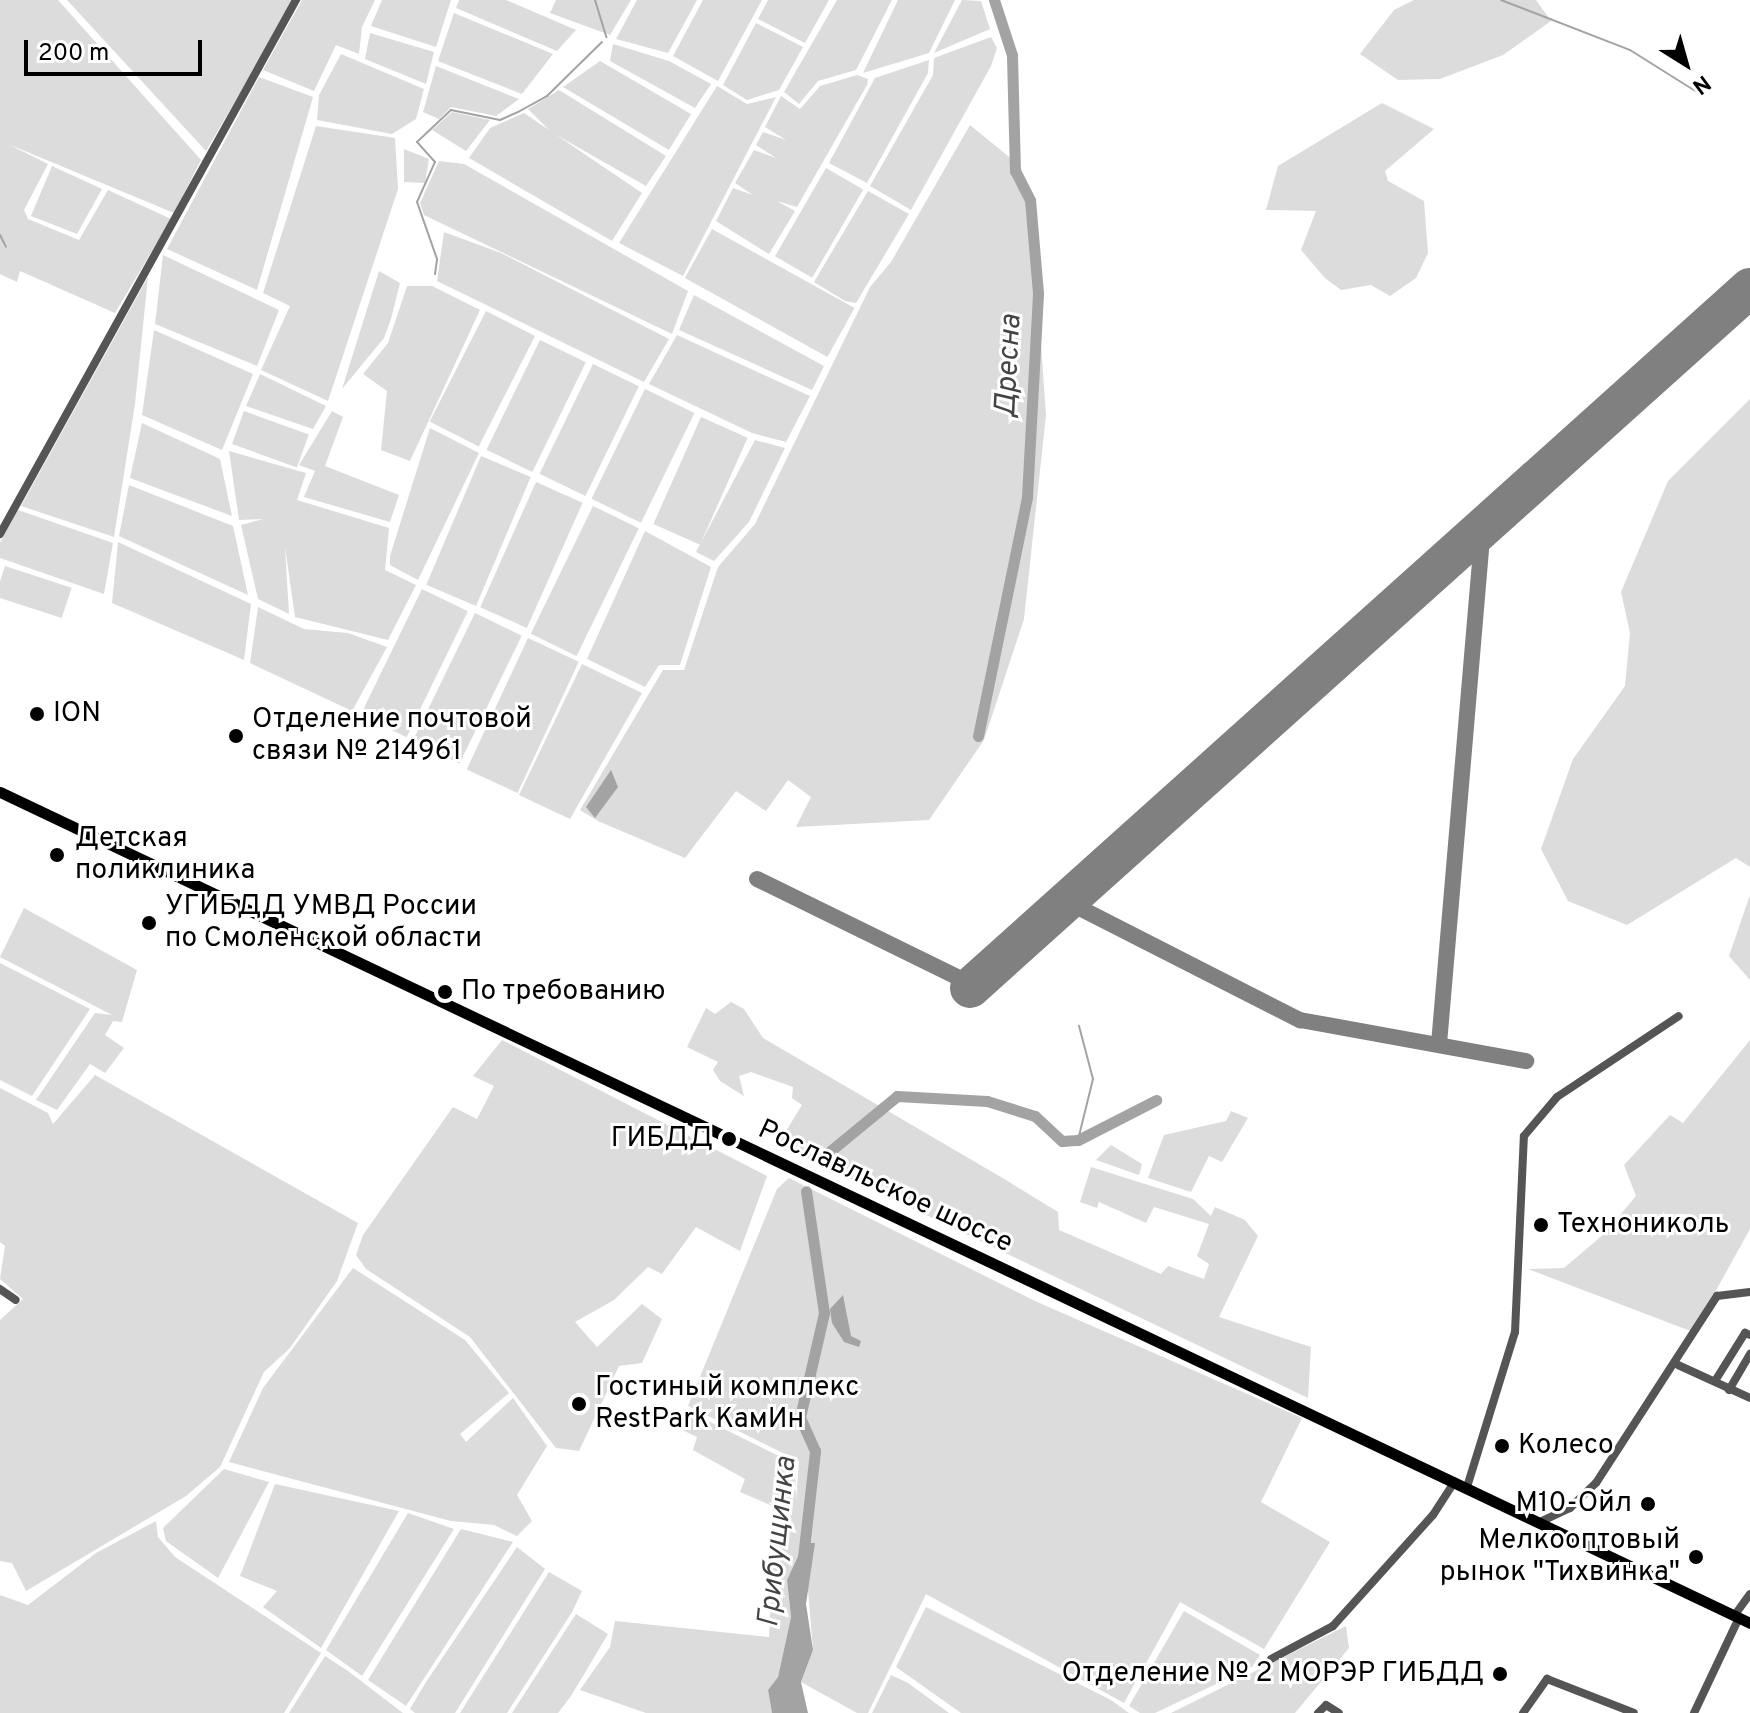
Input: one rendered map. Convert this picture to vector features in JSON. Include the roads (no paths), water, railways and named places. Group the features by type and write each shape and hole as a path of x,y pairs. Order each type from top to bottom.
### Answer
{"main road":[{"name":"Рославльское шоссе","path":"0,792 1542,1521 1741,1619"}],"street":[{"path":"0,534 296,0"},
{"path":"1467,1487 1515,1332 1524,1136 1557,1097 1679,1016"},
{"path":"0,1289 16,1300"},
{"path":"1542,1521 1570,1508 1596,1483 1678,1365 1717,1296 1750,1292"},
{"path":"1715,1381 1745,1333 1750,1335"},
{"path":"1729,1390 1750,1354"},
{"path":"1678,1365 1729,1390 1749,1396"},
{"path":"1271,1659 1333,1626 1433,1515 1455,1481"},
{"path":"1694,1713 1741,1619 1750,1594"},
{"path":"1523,1713 1547,1679 1634,1713"},
{"path":"1318,1713 1326,1705 1339,1713"}],"waterway":[{"path":"595,0 606,37"},
{"name":"Дресна","path":"978,736 1027,497 1038,293 1030,200 1015,171 1012,55 994,0"},
{"path":"1501,0 1630,50 1697,92"},
{"path":"435,274 437,259 417,202 435,162 417,142 451,110 500,120 518,112 547,96 602,42"},
{"path":"0,235 6,247"},
{"path":"1078,1140 1093,1079 1079,1026"},
{"name":"Грибущинка","path":"823,1157 897,1096 987,1101 1035,1116 1062,1141 1078,1140 1156,1100"},
{"name":"Грибущинка","path":"803,1557 815,1451 800,1417 824,1313 806,1191"}],"place":[{"name":"ION","path":"37,714"},
{"name":"Отделение почтовой связи № 214961","path":"236,736"},
{"name":"Детская поликлиника","path":"57,855"},
{"name":"УГИБДД УМВД России по Смоленской области","path":"149,923"},
{"name":"По требованию","path":"445,992"},
{"name":"ГИБДД","path":"729,1139"},
{"name":"Технониколь","path":"1541,1225"},
{"name":"Гостиный комплекс RestPark КамИн","path":"579,1404"},
{"name":"Колесо","path":"1502,1446"},
{"name":"М10-Ойл","path":"1648,1504"},
{"name":"Мелкооптовый рынок \"Тихвинка\"","path":"1696,1557"},
{"name":"Отделение № 2 МОРЭР ГИБДД","path":"1500,1674"}]}
